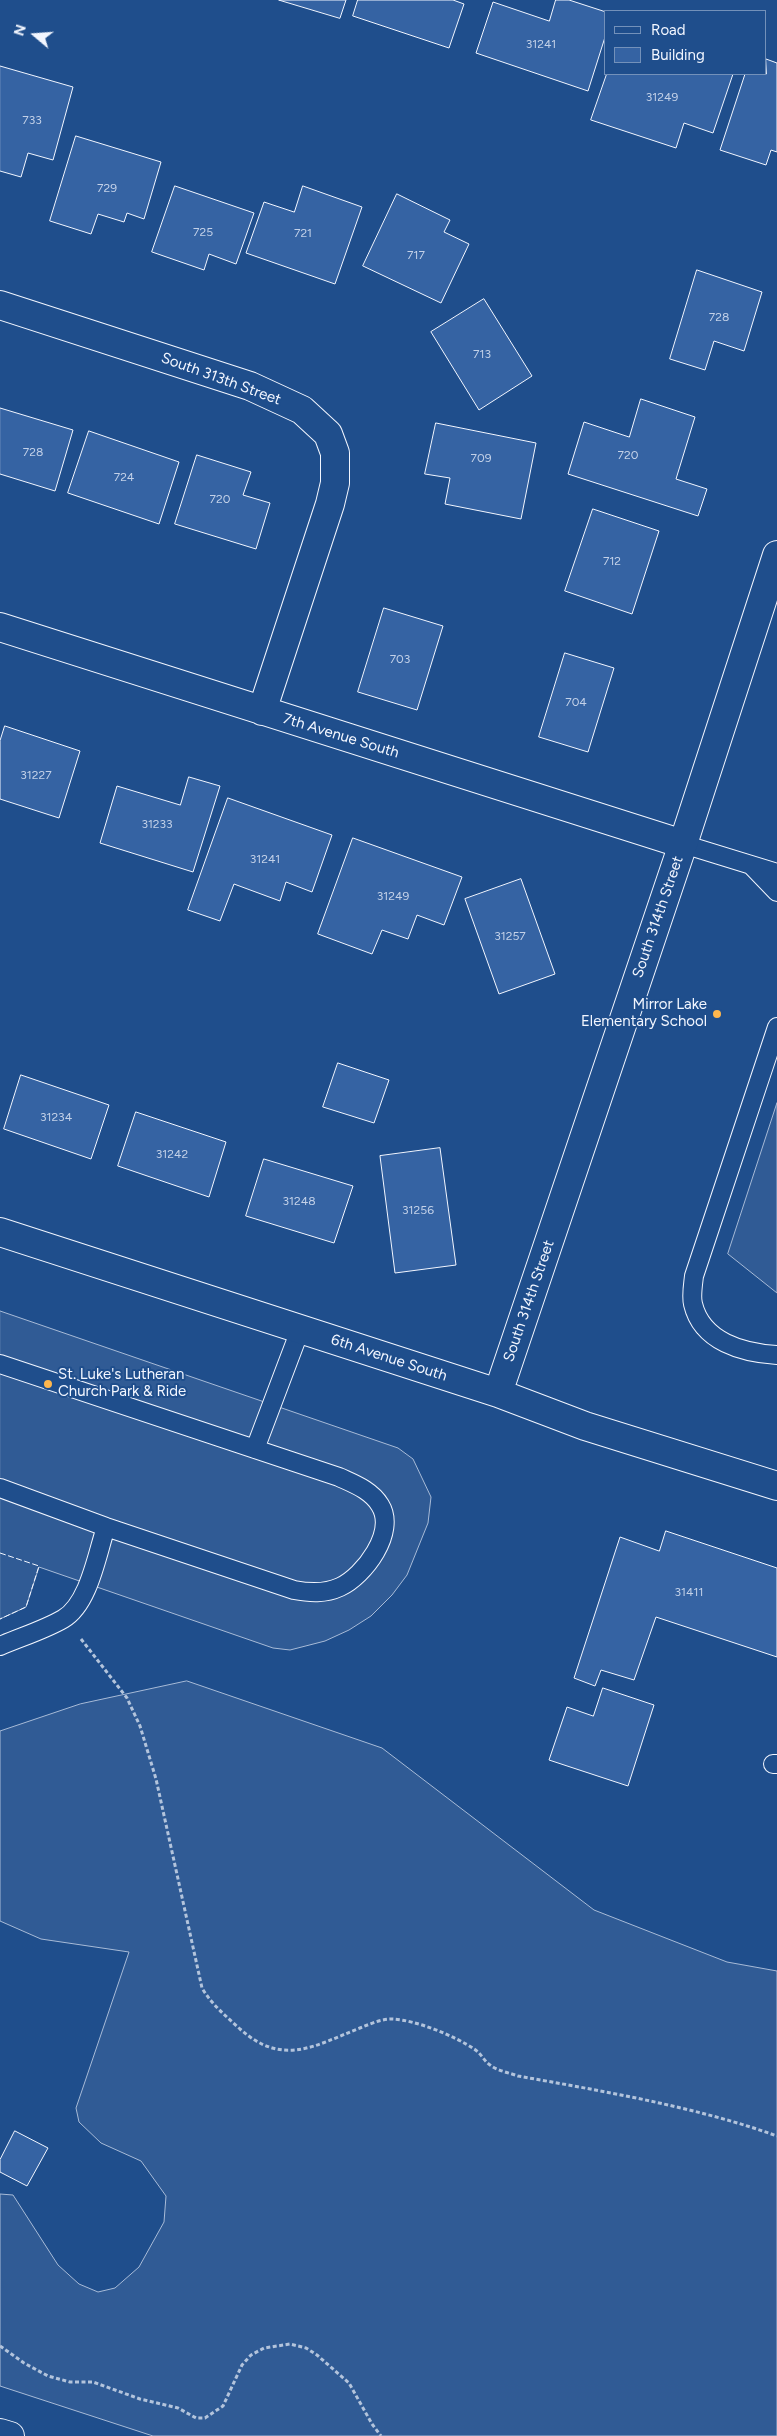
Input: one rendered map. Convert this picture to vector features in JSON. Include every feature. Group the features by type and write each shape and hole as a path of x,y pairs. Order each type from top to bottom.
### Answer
{"street":[{"name":"South 313th Street","path":"0,305 250,386 302,410 328,434 335,453 335,483 330,504 262,711"},
{"name":"South 314th Street","path":"498,1393 683,844 777,555"},
{"name":"7th Avenue South","path":"0,627 683,844"},
{"name":"6th Avenue South","path":"0,1232 498,1393 585,1426 777,1486"},
{"path":"0,2433 10,2436"}],"lane":[{"path":"683,844 777,873"},
{"path":"751,865 777,892"},
{"path":"777,1026 694,1276 693,1302 700,1323 720,1341 752,1354 777,1355"},
{"path":"255,1449 300,1330"},
{"path":"0,1364 355,1484 363,1488 380,1505 384,1531 377,1550 363,1570 340,1587 314,1594 294,1590 0,1488"},
{"path":"0,1646 64,1618 76,1608 86,1590 106,1526"}],"path":[{"path":"64,1618 126,1698 140,1726 156,1779 202,1988 211,2003 247,2036 275,2051 290,2051 315,2046 378,2020 393,2019 458,2039 476,2050 491,2066 518,2076 700,2113 747,2125 777,2136"},
{"path":"0,2346 24,2363 48,2376 70,2382 94,2382 140,2399 178,2408 196,2418 205,2418 223,2406 242,2365 251,2355 264,2348 290,2344 306,2348 317,2355 349,2383 372,2424 381,2436"}],"shaded area":[{"path":"777,1103 777,1293 728,1254"},
{"path":"0,1311 398,1448 413,1459 431,1497 428,1523 407,1575 392,1595 371,1616 349,1630 325,1641 290,1650 273,1648 39,1567 26,1607 0,1619"},
{"path":"187,1681 382,1748 594,1910 727,1962 777,1971 777,2436 153,2436 0,2386 0,2194 13,2195 58,2265 79,2284 98,2292 115,2288 139,2267 164,2222 166,2196 141,2161 101,2143 79,2122 76,2108 129,1952 41,1939 0,1921 0,1731 80,1704"}],"building":[{"path":"279,0 346,0 340,18"},
{"path":"358,0 453,0 464,4 449,48 353,16"},
{"path":"556,0 569,0 604,11 604,40 588,91 476,53 493,2 549,21"},
{"path":"767,59 777,63 777,152 771,150 766,165 720,150 745,75 767,75"},
{"path":"0,66 73,87 53,160 28,153 21,177 0,171"},
{"path":"607,75 733,75 713,133 684,123 676,148 591,120"},
{"path":"76,136 161,162 144,219 127,213 124,222 98,214 91,234 50,221"},
{"path":"175,186 254,213 236,264 209,254 204,270 152,252"},
{"path":"303,186 362,207 335,284 246,253 264,202 294,212"},
{"path":"397,194 450,220 444,232 469,244 441,303 363,266"},
{"path":"697,270 762,292 744,351 714,341 705,370 670,359"},
{"path":"484,299 532,376 479,410 431,332"},
{"path":"641,399 695,417 676,479 707,489 698,516 568,474 584,422 629,437"},
{"path":"0,408 73,430 55,491 0,474"},
{"path":"436,423 536,443 521,519 445,504 450,478 425,474"},
{"path":"89,431 179,462 159,524 68,493"},
{"path":"197,455 251,472 243,495 270,503 256,549 175,524"},
{"path":"593,509 659,531 632,614 565,591"},
{"path":"384,608 443,626 417,710 358,692"},
{"path":"565,653 614,668 588,752 539,737"},
{"path":"5,726 80,751 59,818 0,799 0,741"},
{"path":"189,777 220,786 193,872 100,843 117,786 180,805"},
{"path":"228,798 332,835 312,892 286,882 280,901 234,884 220,921 188,910"},
{"path":"353,838 462,877 444,925 417,915 408,939 382,930 372,954 318,934"},
{"path":"521,879 555,974 499,994 465,899"},
{"path":"338,1063 389,1080 374,1123 323,1107"},
{"path":"21,1075 109,1105 91,1159 4,1129"},
{"path":"136,1112 226,1142 209,1197 118,1166"},
{"path":"440,1148 456,1265 395,1273 380,1156"},
{"path":"264,1159 353,1186 334,1243 246,1216"},
{"path":"666,1531 777,1568 777,1657 656,1617 634,1680 601,1670 595,1686 574,1678 620,1537 659,1551"},
{"path":"603,1688 654,1705 628,1786 549,1760 567,1707 593,1716"},
{"path":"15,2131 48,2148 27,2186 0,2172 0,2160"}],"fence":[{"path":"0,1553 39,1566 26,1607 0,1619"}],"place":[{"name":"Mirror Lake Elementary School","path":"717,1014"},
{"name":"St. Luke's Lutheran Church Park & Ride","path":"48,1384"}]}
